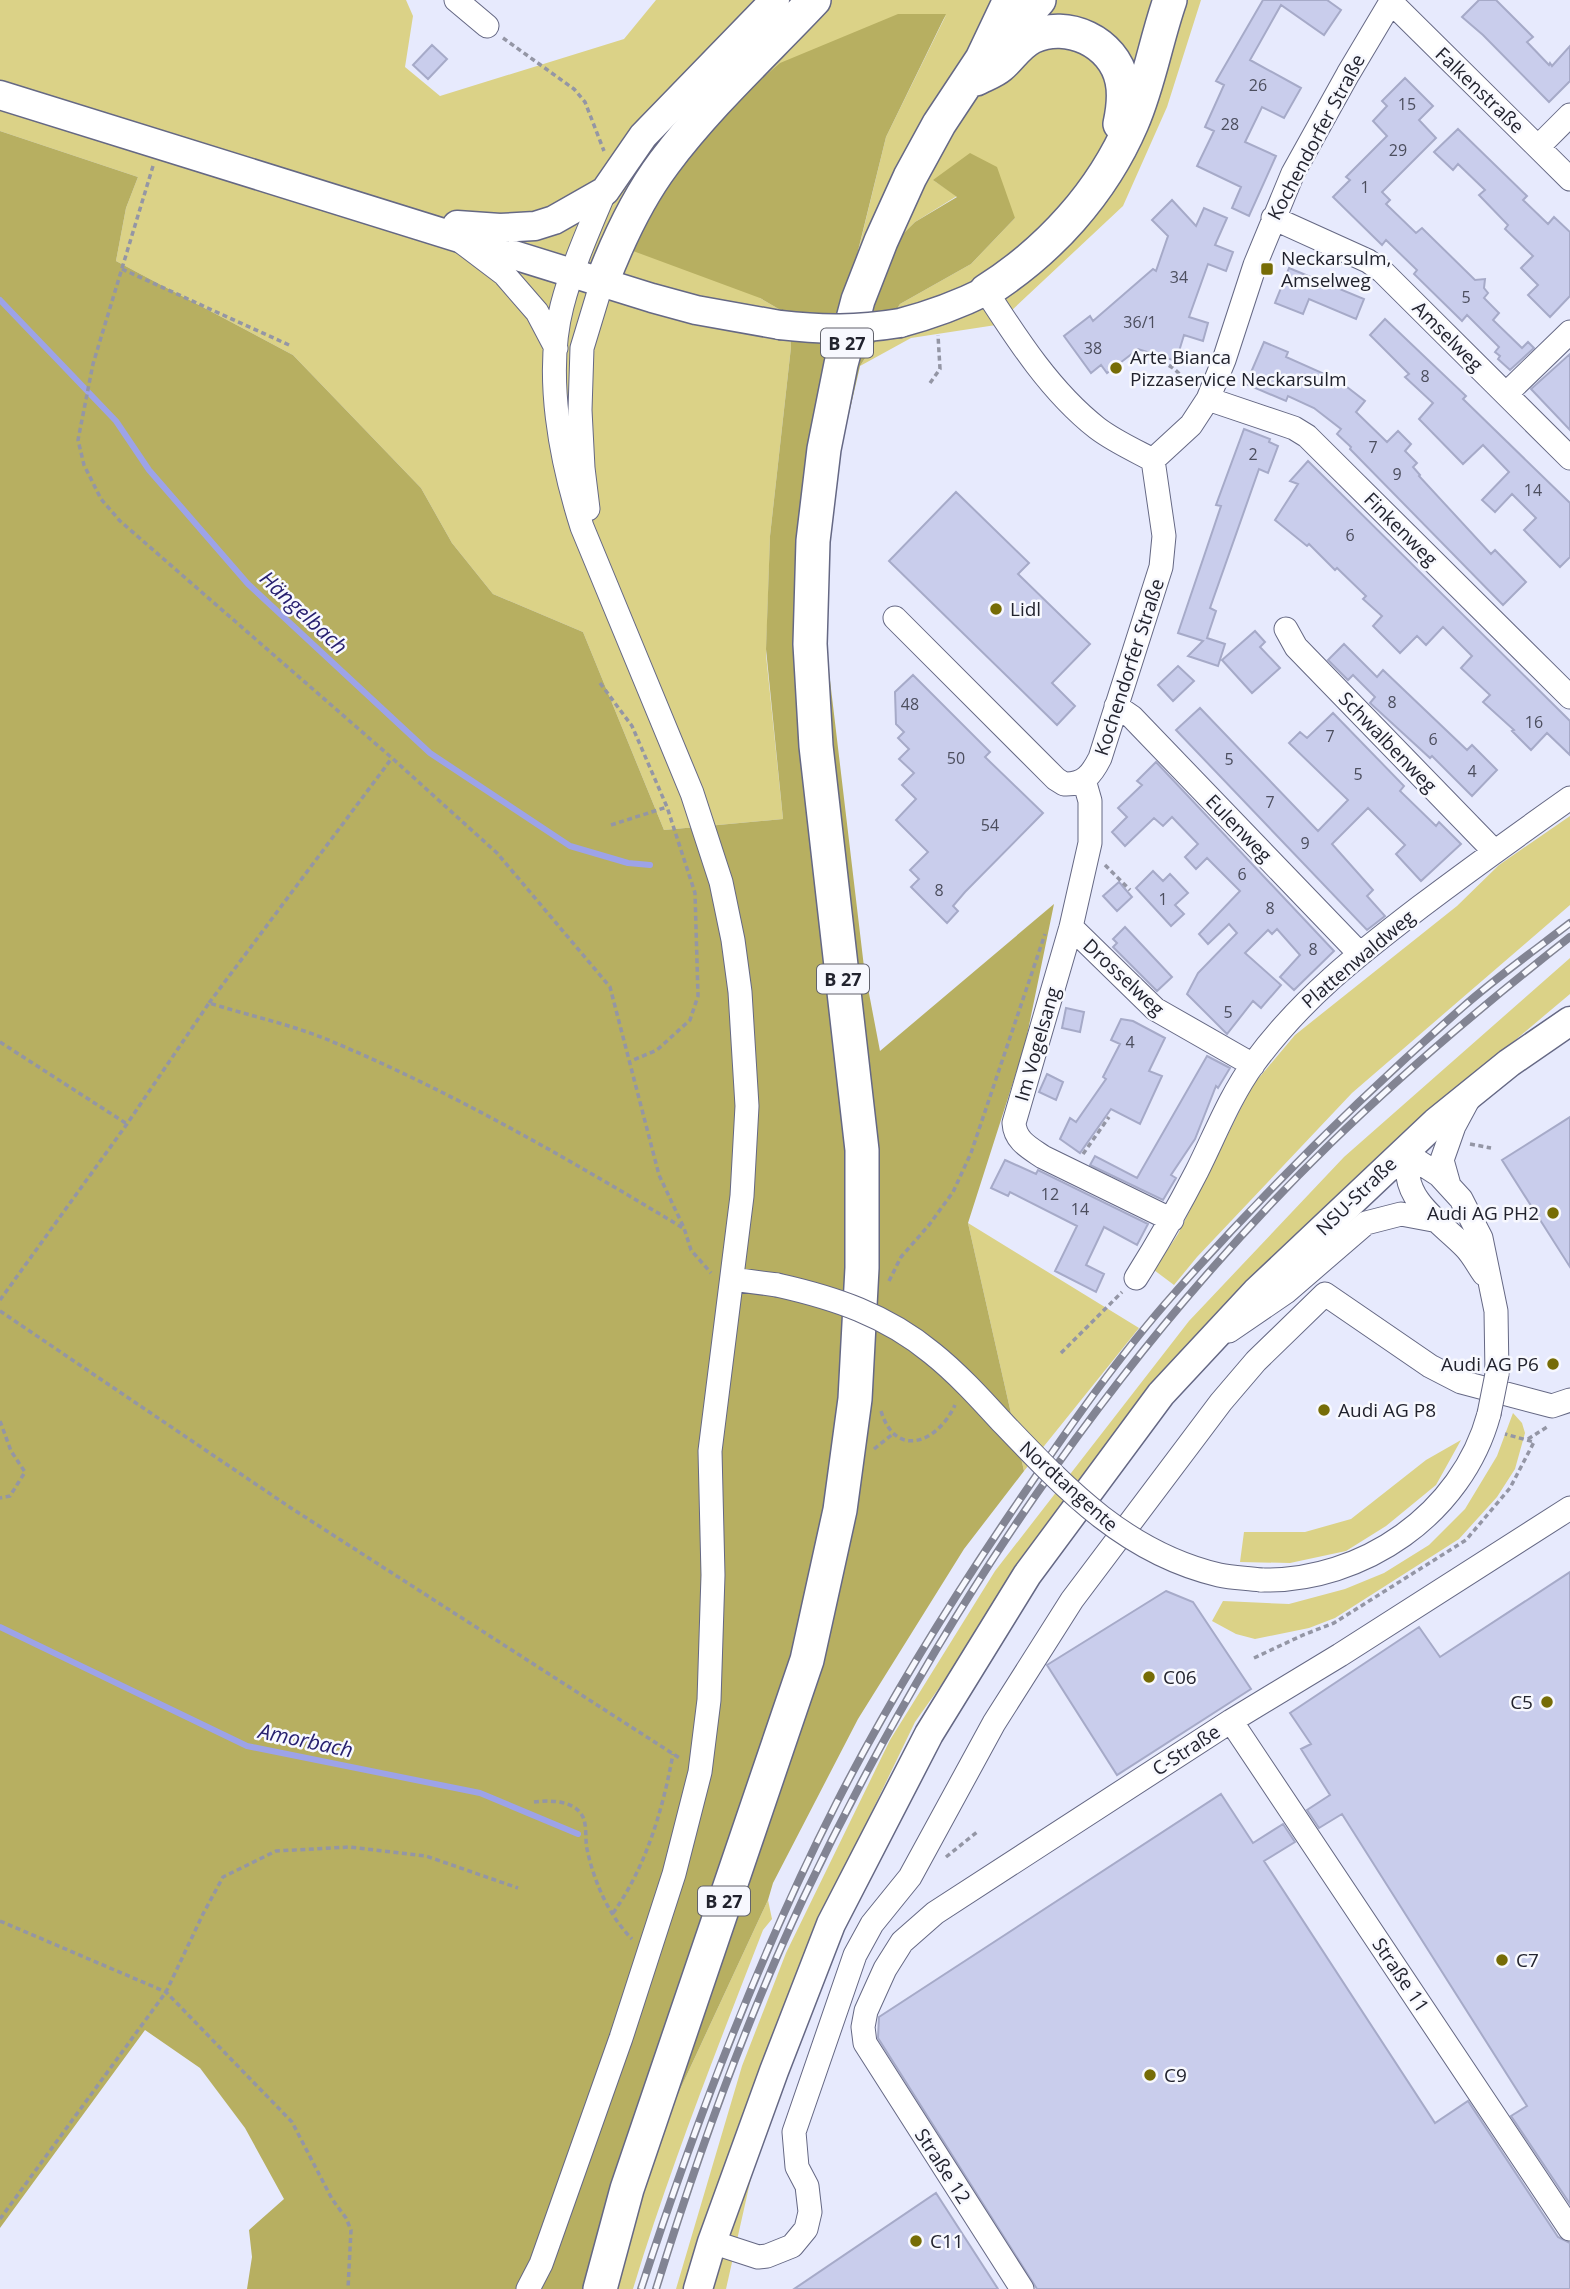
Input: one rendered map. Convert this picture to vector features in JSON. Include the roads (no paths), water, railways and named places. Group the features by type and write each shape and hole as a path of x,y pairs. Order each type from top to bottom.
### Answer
{"highway":[{"path":"587,277 616,244 664,163 704,116 814,0"},
{"name":"B 27","path":"982,59 1014,29 1039,0"},
{"path":"986,291 1014,273 1045,247 1093,191 1132,124 1170,0"},
{"name":"B 27","path":"600,2289 627,2189 807,1660 841,1510 856,1386 862,1268 862,1150 816,746 810,643 813,541 824,449 841,364 858,300 881,240 910,177 982,59 1010,6"},
{"path":"964,86 1000,66 1016,48 1030,38 1047,31 1069,32 1090,38 1103,48 1115,63 1122,79 1124,101 1120,123 1093,191"}],"main road":[{"path":"398,218 462,226 535,226 554,220 605,191 643,136 775,0"},
{"path":"0,95 322,197 696,310 780,326 825,330 859,329 929,316 986,291"},
{"name":"NSU-Straße","path":"698,2289 712,2242 774,2071 831,1924 929,1734 1027,1575 1161,1394 1256,1292 1380,1173 1411,1151 1472,1093 1509,1063 1570,1021"}],"street":[{"path":"456,0 487,26"},
{"name":"Falkenstraße","path":"1391,1 1570,178"},
{"name":"Kochendorfer Straße","path":"1084,780 1094,772 1100,758 1161,567 1164,536 1153,460 1191,425 1210,395 1273,218 1293,173 1391,1"},
{"path":"1538,147 1570,115"},
{"path":"605,191 587,277 580,410 586,498 591,529 611,593"},
{"name":"Amselweg","path":"1273,218 1368,261 1382,271 1570,458"},
{"path":"452,235 504,274 537,312 556,348"},
{"path":"528,2289 541,2264 621,2038 674,1874 700,1772 709,1700 713,1589 710,1451 723,1278 742,1196 747,1106 740,992 721,882 692,793 582,527 569,485 558,417 556,348 561,309 587,277"},
{"path":"986,291 1032,358 1077,409 1113,439 1153,460"},
{"path":"1506,394 1570,332"},
{"name":"Finkenweg","path":"1210,395 1294,428 1307,436 1570,697"},
{"path":"895,618 1056,779 1064,784 1084,780"},
{"name":"Schwalbenweg","path":"1286,629 1296,647 1494,851"},
{"name":"Eulenweg","path":"1116,706 1132,717 1359,953"},
{"name":"Im Vogelsang","path":"1084,780 1092,823 1089,848 1071,928 1014,1123 1014,1131 1025,1144 1172,1220"},
{"name":"Plattenwaldweg","path":"1136,1278 1172,1220 1233,1095 1292,1015 1359,953 1494,851 1570,798"},
{"name":"Drosselweg","path":"1071,928 1155,1009 1253,1065"},
{"path":"1449,1185 1442,1160 1454,1126 1472,1093"},
{"path":"1411,1151 1419,1162 1430,1167 1449,1185"},
{"path":"1411,1151 1412,1189 1420,1204 1433,1220 1466,1248 1488,1280"},
{"name":"Nordtangente","path":"723,1278 778,1285 830,1297 870,1314 931,1352 960,1377 1039,1461 1082,1502 1122,1533 1151,1551 1221,1576 1288,1580 1342,1568 1395,1542 1443,1500 1494,1424 1497,1374 1496,1311 1481,1238 1461,1199 1449,1185"},
{"path":"1203,1348 1286,1292 1366,1223 1401,1214 1433,1220"},
{"path":"712,2242 758,2256 767,2256 792,2246 806,2228 810,2212 807,2186 797,2167 794,2132 855,1955 872,1924 910,1877 994,1723 1072,1600 1221,1402 1256,1361 1325,1294 1430,1366 1461,1381 1552,1406 1570,1401"},
{"name":"C-Straße","path":"865,2043 863,2027 866,2011 885,1969 902,1942 935,1913 1231,1721 1340,1655 1570,1508"},
{"name":"Straße 11","path":"1231,1721 1570,2230"},
{"name":"Straße 12","path":"865,2043 1023,2289"}],"waterway":[{"name":"Hängelbach","path":"0,300 116,421 149,470 248,584 430,753 570,846 628,863 650,865"},
{"name":"Amorbach","path":"0,1627 247,1746 480,1793 578,1834"}],"railway":[{"path":"641,2289 683,2165 729,2043 807,1863 897,1693 963,1584 1010,1514 1104,1380 1165,1304 1236,1226 1347,1113 1425,1041 1464,1006 1570,923"},
{"path":"656,2289 723,2092 803,1899 854,1796 910,1695 970,1595 1034,1498 1102,1404 1174,1313 1250,1227 1330,1144 1417,1063 1570,937"}],"place":[{"name":"Neckarsulm, Amselweg","path":"1267,269"},
{"name":"Arte Bianca Pizzaservice Neckarsulm","path":"1116,368"},
{"name":"Lidl","path":"996,609"},
{"name":"Audi AG PH2","path":"1553,1213"},
{"name":"Audi AG P6","path":"1553,1364"},
{"name":"Audi AG P8","path":"1324,1410"},
{"name":"C06","path":"1149,1677"},
{"name":"C5","path":"1547,1702"},
{"name":"C7","path":"1502,1960"},
{"name":"C9","path":"1150,2075"},
{"name":"C11","path":"916,2241"}]}
